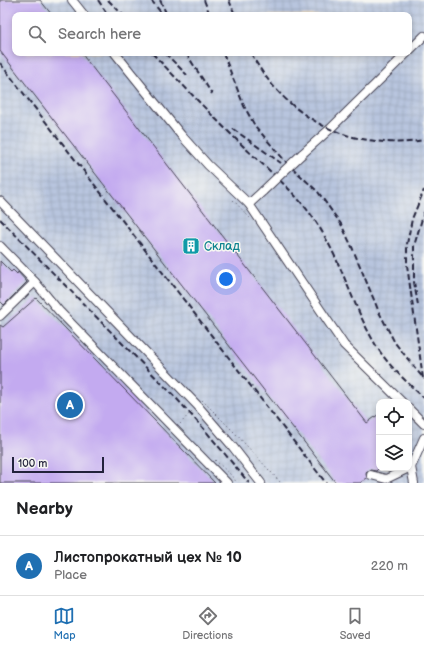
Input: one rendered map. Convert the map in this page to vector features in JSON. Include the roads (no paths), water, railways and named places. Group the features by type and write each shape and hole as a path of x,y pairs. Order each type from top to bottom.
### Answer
{"lane":[{"path":"72,0 82,12"},
{"path":"412,48 424,36"},
{"path":"117,56 186,140 219,176 249,204 344,345 399,399"},
{"path":"249,204 330,129 404,56"},
{"path":"0,201 197,405 233,446 261,483"},
{"path":"0,246 35,282 59,311 227,483"},
{"path":"0,316 35,282"},
{"path":"412,412 424,424"},
{"path":"412,465 424,438"},
{"path":"371,475 386,479 403,471"},
{"path":"412,471 414,483"}],"railway":[{"path":"98,0 106,12"},
{"path":"108,0 120,12"},
{"path":"151,0 161,12"},
{"path":"160,0 166,12"},
{"path":"204,0 209,12"},
{"path":"229,0 234,12"},
{"path":"155,56 231,135 282,182 308,211 333,251 359,313 374,342 384,358 424,398"},
{"path":"168,56 187,75"},
{"path":"188,56 212,94"},
{"path":"224,56 244,106 255,126 285,161 318,192 341,224 379,312 395,343 424,379"},
{"path":"253,56 273,86 302,113 319,123 336,131 375,141 412,142 424,140"},
{"path":"0,63 326,483"},
{"path":"233,129 281,163"},
{"path":"423,378 407,265 407,244 412,219 424,190"},
{"path":"418,305 414,282 414,246 424,212"},
{"path":"0,219 176,398 249,483"}],"place":[{"name":"Склад","path":"191,246"},
{"name":"Листопрокатный цех № 10","path":"70,405"}]}
